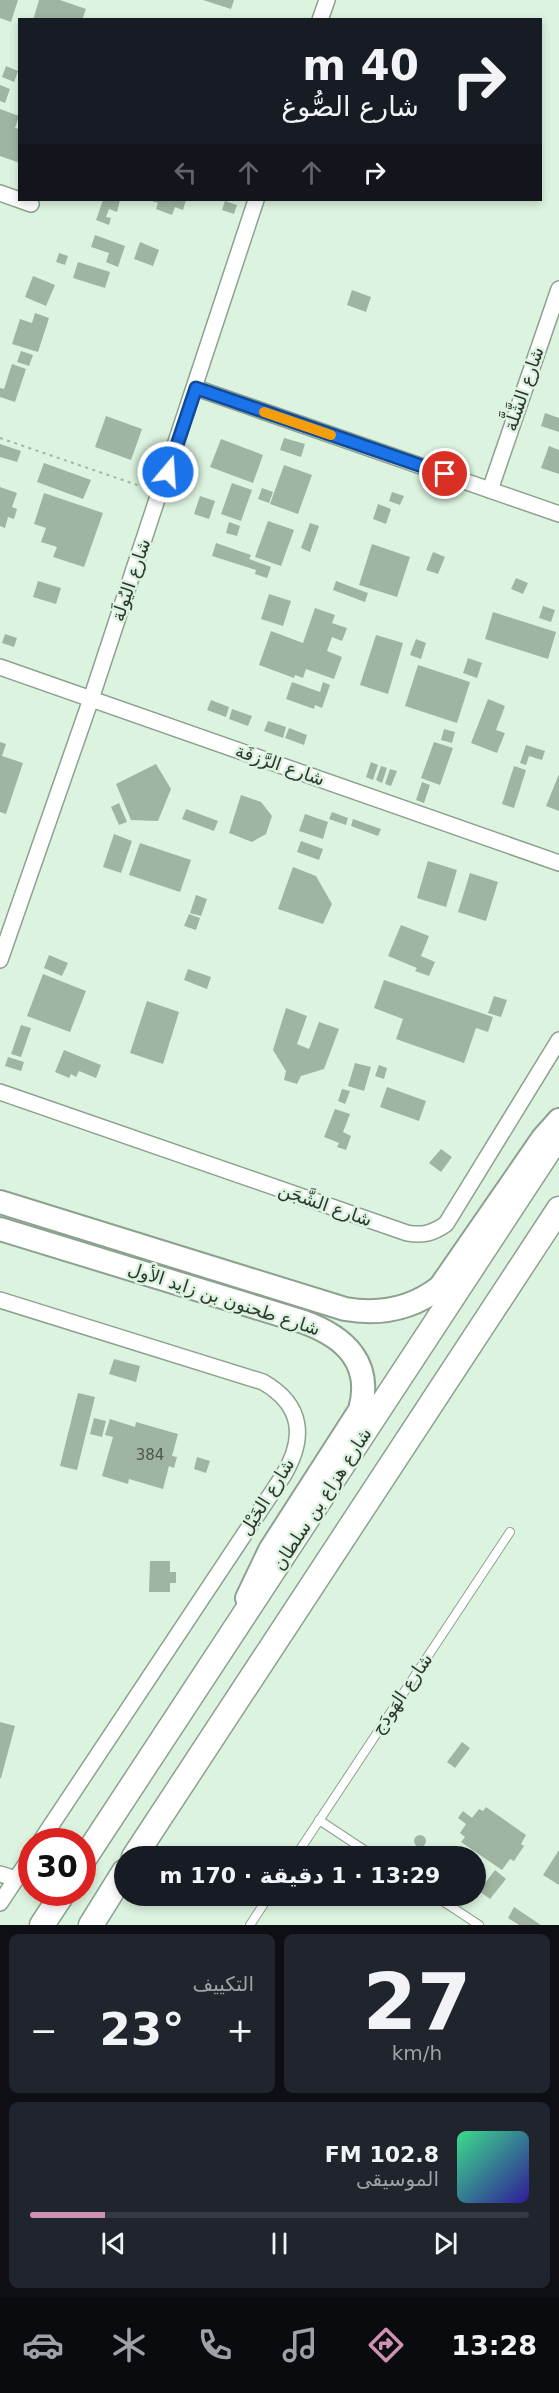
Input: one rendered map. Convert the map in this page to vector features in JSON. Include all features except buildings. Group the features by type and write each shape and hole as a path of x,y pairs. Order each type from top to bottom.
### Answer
{"main road":[{"name":"شارع هزاع بن سلطان","path":"96,1841 559,1135"},
{"path":"141,1846 559,1209"},
{"path":"94,1923 114,1889"},
{"path":"42,1925 54,1906"}],"street":[{"path":"321,18 327,0"},
{"path":"0,193 18,199"},
{"path":"23,201 31,204"},
{"name":"شارع اليُولَة","path":"0,960 196,388 228,279 256,201"},
{"name":"شارع الشَّلَّة","path":"490,490 559,289"},
{"path":"196,388 559,514"},
{"name":"شارع الرَّزفَة","path":"0,667 559,863"},
{"name":"شارع الشَّجَن","path":"0,1092 407,1233 421,1235 435,1232 447,1224 559,1040"},
{"name":"شارع طحنون بن زايد الأول","path":"0,1202 345,1310 380,1312 416,1302 440,1287 543,1138 559,1120"},
{"name":"شارع طحنون بن زايد الأول","path":"0,1229 304,1322 333,1334 354,1356 363,1385 360,1410 261,1566 247,1598 239,1626"},
{"name":"شارع الخَيْل","path":"0,1300 263,1382 284,1397 293,1411 298,1428 297,1444 284,1476 49,1828"},
{"path":"0,1874 16,1879"},
{"path":"0,1903 18,1876"}],"lane":[{"name":"شارع الهَودَج","path":"301,1846 510,1532"},
{"path":"319,1820 358,1846"},
{"path":"250,1925 262,1906"},
{"path":"450,1906 479,1925"}],"path":[{"path":"0,438 160,493"}],"slow traffic":[{"path":"264,412 331,435"}],"route":[{"path":"168,472 196,388 445,474"}]}
